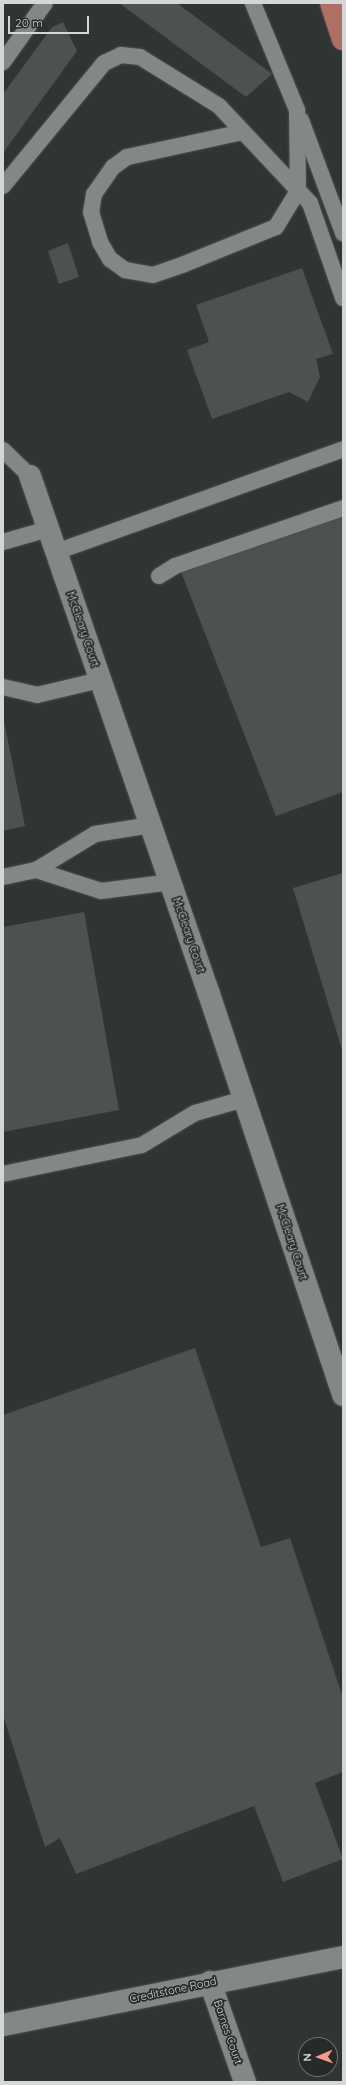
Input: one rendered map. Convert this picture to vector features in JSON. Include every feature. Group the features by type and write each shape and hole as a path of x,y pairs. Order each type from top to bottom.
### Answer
{"main road":[{"path":"331,3 343,39"}],"street":[{"name":"McCleary Court","path":"30,476 171,882 343,1396"},
{"name":"Creditstone Road","path":"3,2025 210,1982 343,1958"},
{"name":"Barnes Court","path":"210,1982 245,2082"}],"lane":[{"path":"3,62 44,3"},
{"path":"253,3 297,110 343,233"},
{"path":"3,186 104,63 121,55 140,57 219,106 310,203 343,298"},
{"path":"243,132 127,157 113,167 94,194 91,212 100,242 110,259 125,270 153,275 182,265 276,227 298,191 297,110"},
{"path":"56,552 341,449"},
{"path":"3,450 30,476"},
{"path":"159,576 175,566 343,508"},
{"path":"3,542 48,529"},
{"path":"3,686 37,695 100,680"},
{"path":"3,876 36,870 94,834 151,825"},
{"path":"36,870 101,891 171,882"},
{"path":"3,1174 142,1145 195,1113 244,1099"}],"building":[{"path":"119,3 177,3 272,74 246,97"},
{"path":"63,22 77,51 3,153 3,94 52,27"},
{"path":"68,243 79,277 59,284 48,251"},
{"path":"302,268 333,354 316,359 320,377 308,402 289,392 212,419 187,350 209,342 196,305"},
{"path":"343,511 343,792 276,816 181,572"},
{"path":"3,716 25,826 3,831"},
{"path":"343,873 343,1053 293,888"},
{"path":"84,912 119,1110 3,1132 3,927"},
{"path":"195,1348 261,1547 290,1538 343,1698 343,1772 315,1783 343,1859 283,1882 254,1806 76,1874 60,1838 45,1847 3,1715 3,1415"}]}
